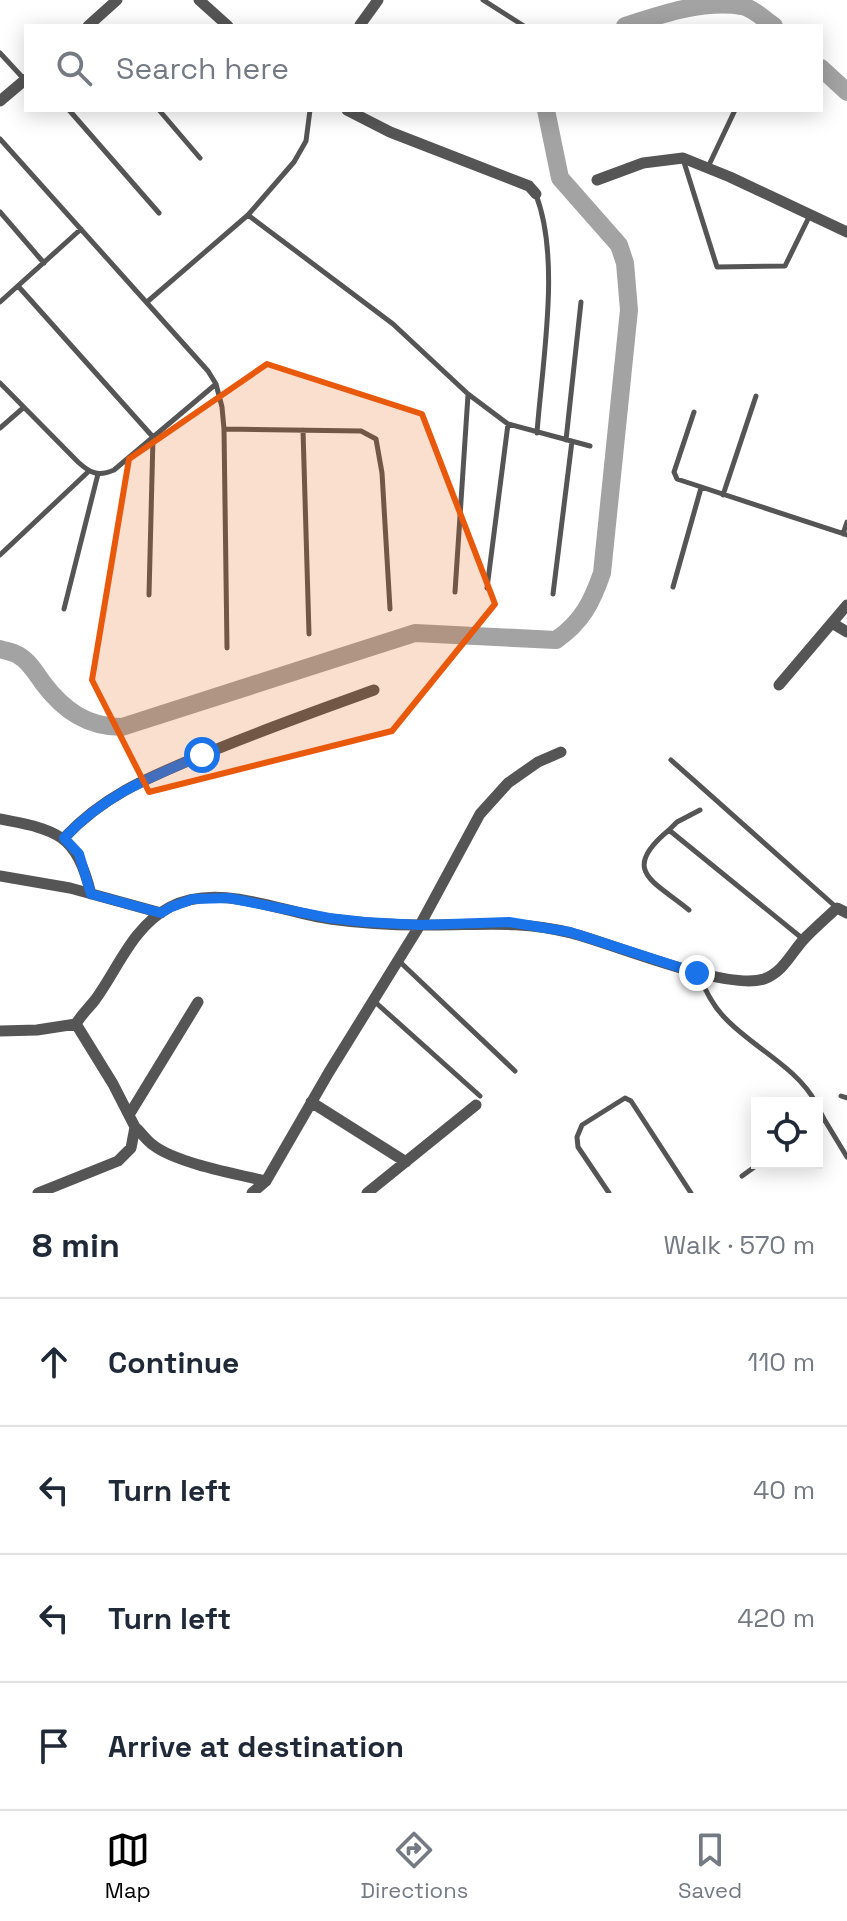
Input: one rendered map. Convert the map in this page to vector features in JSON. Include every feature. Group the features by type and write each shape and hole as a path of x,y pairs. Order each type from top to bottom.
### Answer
{"street":[{"path":"90,24 117,0"},
{"path":"199,0 226,24"},
{"path":"361,24 378,0"},
{"path":"0,101 24,81"},
{"path":"351,112 390,132 529,186 536,194"},
{"path":"597,180 643,163 683,158 847,232"},
{"path":"779,685 847,605"},
{"path":"832,623 847,632"},
{"path":"64,838 95,808 140,782 267,728 374,690"},
{"path":"252,1193 266,1181 420,925 480,814 508,783 538,762 561,752"},
{"path":"0,819 35,826 64,838 79,854 91,894"},
{"path":"0,876 70,888 161,913"},
{"path":"0,1031 76,1024 128,946 161,913 193,899 229,898 329,918 420,925 509,922 554,930 697,973 748,980 764,979 782,968 804,939 844,911"},
{"path":"129,1115 198,1002"},
{"path":"76,1024 135,1127 154,1146 222,1171 266,1181"},
{"path":"367,1193 478,1100"},
{"path":"311,1102 406,1162"},
{"path":"38,1193 118,1161 131,1148 135,1127"}],"lane":[{"path":"483,0 521,24"},
{"path":"0,53 24,77"},
{"path":"71,112 159,213"},
{"path":"161,112 200,158"},
{"path":"147,302 248,215 294,162 306,141 310,112"},
{"path":"708,168 734,112"},
{"path":"0,139 147,302 216,384 224,429 227,648"},
{"path":"683,158 717,267 785,266 810,214"},
{"path":"536,194 547,237 549,277 537,433"},
{"path":"0,212 44,263"},
{"path":"248,215 393,324 468,394 508,424 590,446"},
{"path":"1,299 81,229"},
{"path":"18,286 153,437 149,595"},
{"path":"553,594 581,302"},
{"path":"0,383 89,471 98,474 114,470 216,384"},
{"path":"455,592 468,394"},
{"path":"723,495 756,396"},
{"path":"0,428 23,408"},
{"path":"694,412 674,472 682,482 845,535 847,522"},
{"path":"487,588 508,424"},
{"path":"224,429 361,431 376,439 380,451 390,609"},
{"path":"303,430 309,634"},
{"path":"0,555 89,471"},
{"path":"64,609 98,474"},
{"path":"673,587 701,488"},
{"path":"671,760 844,911"},
{"path":"689,910 648,879 644,871 645,859 651,845 677,822 700,810"},
{"path":"669,830 804,939"},
{"path":"398,960 515,1071"},
{"path":"697,973 711,1002 725,1018 798,1079 811,1097"},
{"path":"373,1000 478,1100"},
{"path":"609,1193 578,1147 577,1137 582,1125 625,1098 631,1101 691,1193"},
{"path":"824,1119 847,1157"},
{"path":"742,1176 752,1169"}],"highlighted area":[{"path":"267,364 422,414 495,604 392,731 149,792 92,680 129,459"}],"waterway":[{"path":"631,24 682,9 712,5 746,7 771,24"},
{"path":"823,70 847,92"},
{"path":"0,649 26,660 51,693 78,716 98,724 122,727 415,633 556,640 573,626 590,602 602,573 629,310 625,263 619,245 560,178 546,112"}],"route":[{"path":"202,755 105,801 64,838 79,854 91,894 161,913 193,899 229,898 365,922 420,925 509,922 570,932 697,973"}]}
